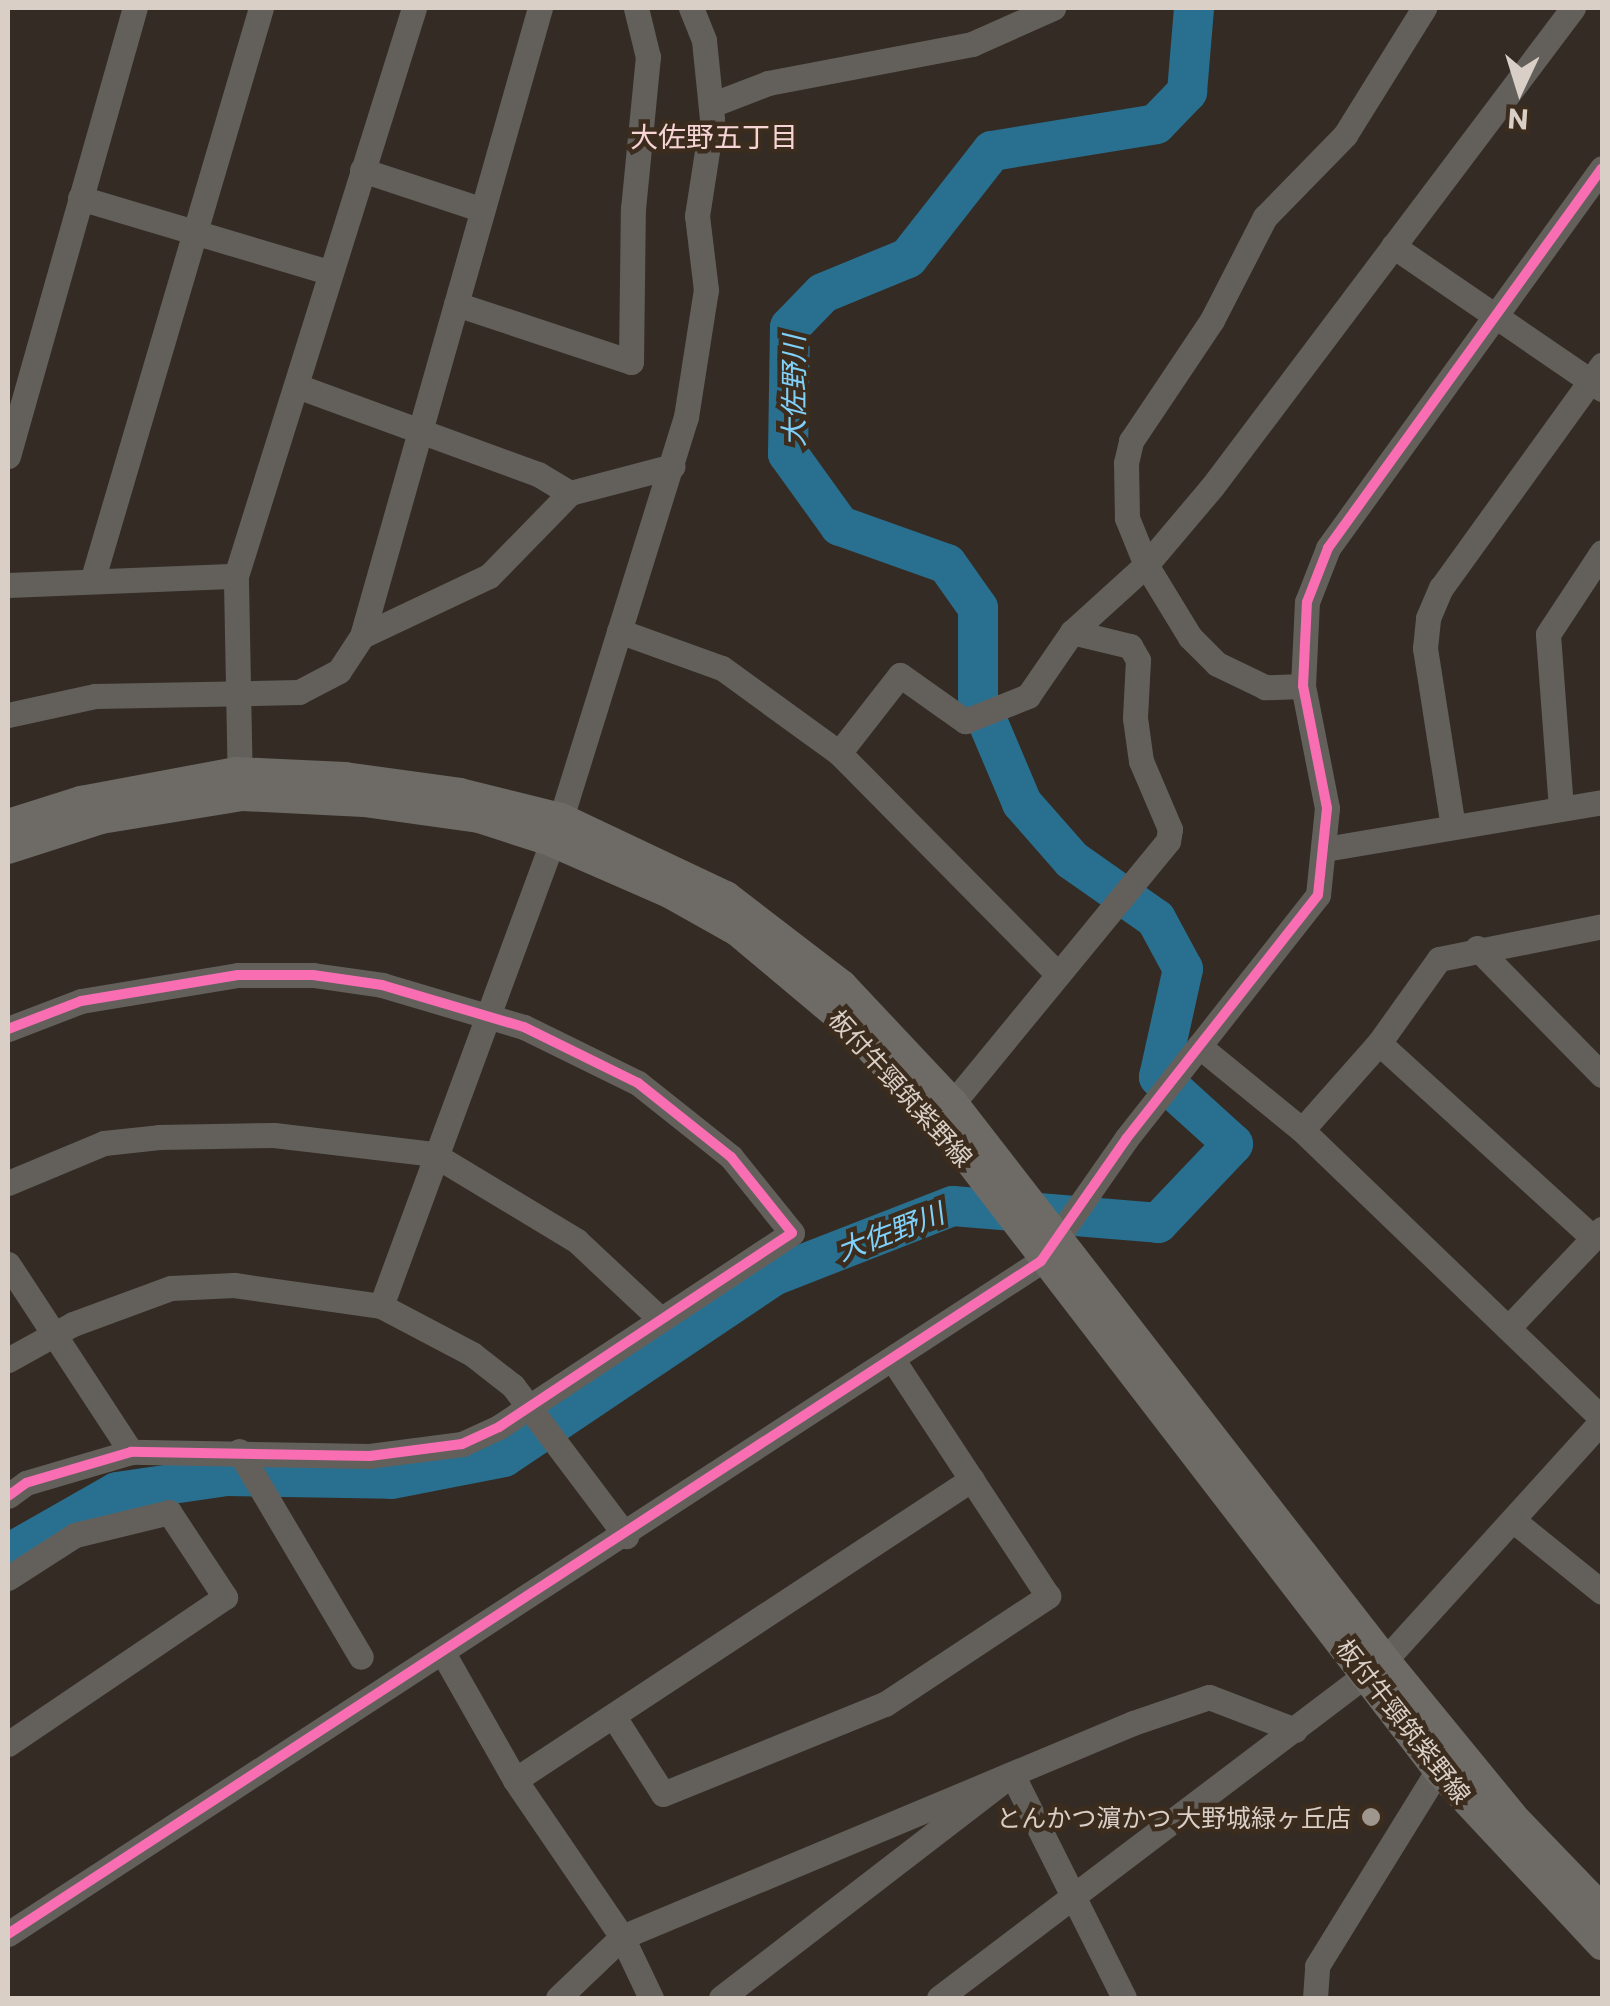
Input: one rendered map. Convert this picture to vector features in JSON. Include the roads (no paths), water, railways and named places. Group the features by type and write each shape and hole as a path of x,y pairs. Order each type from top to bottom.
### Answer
{"main road":[{"name":"板付牛頸筑紫野線","path":"8,850 101,820 239,784"},
{"name":"板付牛頸筑紫野線","path":"8,824 82,800 239,784 556,829 726,896 842,985 953,1103 1051,1250"},
{"name":"板付牛頸筑紫野線","path":"556,829 737,931 850,1025 1051,1250 1376,1667 1602,1909"},
{"name":"板付牛頸筑紫野線","path":"1376,1667 1438,1770 1602,1945"}],"street":[{"path":"8,456 135,8"},
{"path":"93,578 262,8"},
{"path":"239,784 233,695 236,576 297,386 328,272 414,8"},
{"path":"8,715 94,696 299,692 339,671 362,636 540,8"},
{"path":"456,304 631,362 634,209 648,58 636,8"},
{"path":"381,1306 484,1013 556,829 673,466 706,290 698,216 711,105 704,40 691,8"},
{"path":"711,105 768,82 972,44 1052,8"},
{"path":"1303,686 1265,687 1217,664 1190,637 1146,565 1128,518 1130,441 1212,320 1265,217 1345,136 1424,8"},
{"path":"839,753 900,675 965,721 1028,696 1072,632 1146,565 1573,8"},
{"path":"8,1934 894,1362 1051,1250 1126,1139 1318,896 1327,808 1303,686 1306,602 1328,548 1602,168"},
{"path":"362,170 480,209"},
{"path":"80,198 198,229 328,272"},
{"path":"1393,246 1598,378 1441,588 1428,618 1424,648 1453,827"},
{"path":"297,386 418,429 570,493"},
{"path":"362,636 489,576 570,493 673,466"},
{"path":"1561,808 1545,651 1548,634 1602,552"},
{"path":"8,584 93,578 236,576"},
{"path":"619,631 722,668 839,753 1057,973"},
{"path":"953,1103 1168,841 1170,829 1142,761 1134,718 1138,660 1130,646 1072,632"},
{"path":"1325,850 1602,802"},
{"path":"1302,1130 1380,1042 1439,959 1476,948 1602,926"},
{"path":"1476,948 1600,1068"},
{"path":"8,1029 81,1001 238,975 313,975 382,985 484,1013 590,1054 638,1083 731,1157 792,1233 532,1405 462,1444 421,1451 298,1457 240,1452 131,1452 26,1483 8,1496"},
{"path":"1380,1042 1598,1234 1508,1328"},
{"path":"938,1998 1376,1667 1514,1521 1602,1420 1302,1130 1196,1050"},
{"path":"8,1183 104,1143 159,1137 274,1135 433,1154 577,1241 661,1320"},
{"path":"8,1264 131,1452"},
{"path":"8,1360 53,1335 171,1288 234,1285 381,1306 472,1354 532,1405 626,1536"},
{"path":"614,1717 663,1794 884,1704 1048,1596 894,1362"},
{"path":"240,1452 361,1658"},
{"path":"515,1780 972,1479"},
{"path":"8,1578 75,1535 168,1512 225,1597 8,1744"},
{"path":"1514,1521 1599,1583"},
{"path":"443,1653 515,1780 622,1937 651,1998"},
{"path":"558,1998 622,1937 1012,1774 1209,1697 1296,1730"},
{"path":"1314,1998 1317,1966 1438,1770"},
{"path":"1012,1774 1071,1900 1124,1998"},
{"path":"721,1998 1012,1774"}],"waterway":[{"name":"大佐野川","path":"8,1554 117,1492 227,1476 391,1479 504,1457 773,1276 953,1206 1158,1223 1233,1144 1159,1077 1183,969 1156,919 1072,860 1022,803 978,699 978,608 947,564 840,526 788,454 790,327 823,293 908,258 992,151 1156,124 1187,92 1194,8"}],"place":[{"name":"とんかつ濵かつ 大野城緑ヶ丘店","path":"1371,1817"}],"district":[{"name":"大佐野五丁目","path":"714,136"}]}
